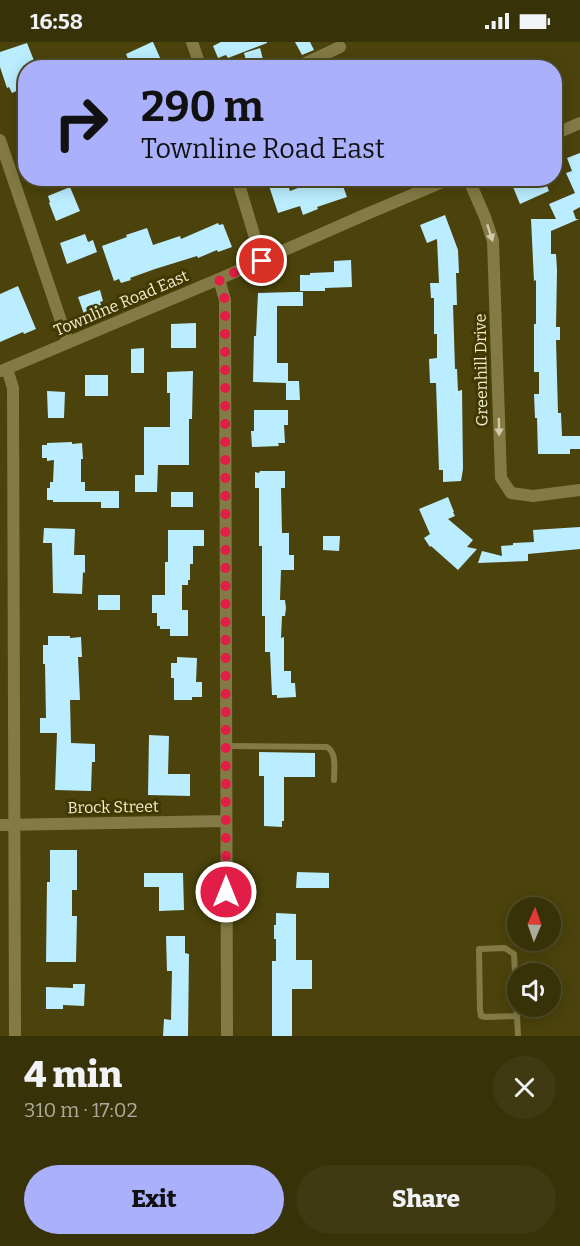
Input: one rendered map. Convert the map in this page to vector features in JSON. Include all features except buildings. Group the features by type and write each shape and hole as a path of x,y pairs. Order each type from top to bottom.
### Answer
{"street":[{"path":"192,42 198,60"},
{"path":"312,60 340,47"},
{"path":"562,131 580,123"},
{"path":"0,140 68,342"},
{"path":"239,186 262,261"},
{"name":"Townline Road East","path":"4,370 433,186"},
{"name":"Greenhill Drive","path":"471,186 493,241 501,477 511,493 533,496 580,490"},
{"path":"219,279 225,300 227,1036"},
{"path":"4,370 13,388 15,1036"},
{"name":"Brock Street","path":"0,825 226,821"}],"lane":[{"path":"226,746 327,747 334,754 334,780"},
{"path":"505,948 514,954 517,1016 481,1016 479,949 505,948"},
{"path":"517,1017 518,1036"}],"route":[{"path":"226,892 225,300 219,279 262,261"}]}
